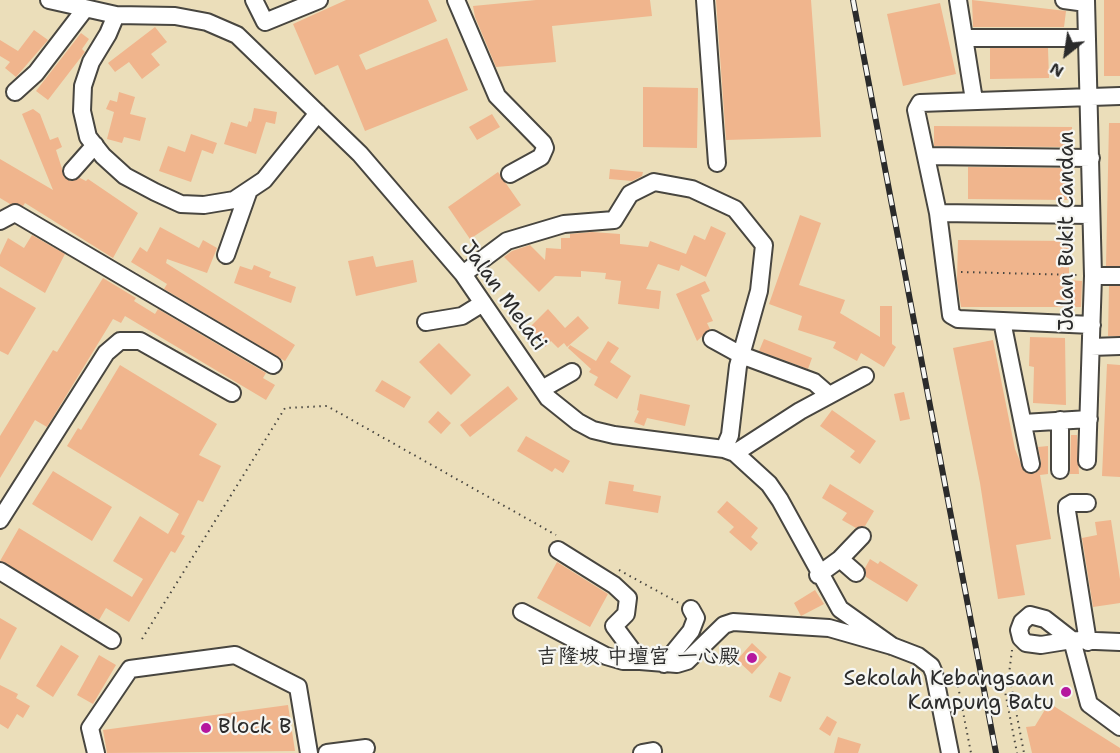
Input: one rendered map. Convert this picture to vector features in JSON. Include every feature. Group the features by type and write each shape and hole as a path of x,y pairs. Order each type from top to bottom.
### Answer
{"street":[{"name":"Jalan Melati","path":"49,0 116,15 175,16 207,22 237,35 360,154 463,274 556,406 593,430 730,451"},
{"path":"255,0 265,22 319,0"},
{"path":"456,0 497,96 543,142 545,148 541,157 510,174"},
{"path":"705,0 717,163"},
{"path":"958,0 974,100"},
{"path":"1064,0 1086,2"},
{"name":"Jalan Bukit Candan","path":"1086,2 1093,276 1087,461"},
{"path":"15,92 36,73 74,5"},
{"path":"116,15 108,34 91,62 83,86 82,111 88,137 125,176 180,204 204,205 234,200 264,180 318,113"},
{"path":"964,38 1087,38"},
{"path":"1092,325 958,319 951,315 938,213 916,110 920,103 1120,96"},
{"path":"72,171 95,145"},
{"path":"926,156 1091,158"},
{"path":"463,274 507,241 564,224 614,220 630,194 654,182 692,189 735,208 764,245 759,291 741,355 730,435 730,451 769,484 818,575 840,609 892,646"},
{"path":"226,255 249,190"},
{"path":"0,221 15,213 273,365"},
{"path":"938,213 1091,215"},
{"path":"1093,276 1120,276"},
{"path":"426,322 462,316 483,303"},
{"path":"1002,321 1031,464"},
{"path":"712,339 741,355 814,382 829,395"},
{"path":"0,520 106,353 120,341 140,341 232,393"},
{"path":"1091,347 1120,346"},
{"path":"542,389 572,372"},
{"path":"730,451 865,376"},
{"path":"1023,423 1089,419"},
{"path":"1060,420 1060,470"},
{"path":"1087,503 1072,503 1067,506 1067,512 1089,704 1120,727"},
{"path":"818,575 840,559 862,536"},
{"path":"558,543 628,598 626,614 614,626 640,662"},
{"path":"840,559 856,573"},
{"path":"0,571 112,640"},
{"path":"664,664 692,631 696,618 691,609"},
{"path":"522,612 606,656 623,661 664,664 687,662 724,625 733,622 829,628 892,646 918,656 931,666 950,753"},
{"path":"1080,641 1038,615 1030,615 1020,626 1021,638 1032,645 1080,641 1120,642"},
{"path":"96,753 90,728 130,669 235,655 298,687 309,753"},
{"path":"327,753 366,748"}],"path":[{"path":"945,272 1093,276"},
{"path":"142,639 285,408 327,406 558,543"},
{"path":"619,570 691,609"},
{"path":"1020,626 1010,657 1009,674 1024,753"},
{"path":"1002,676 1017,753"},
{"path":"958,686 970,753"}],"building":[{"path":"346,0 428,0 437,21 359,55 366,70 447,38 468,90 365,131 338,65 315,75 293,24"},
{"path":"536,0 650,0 652,16 552,26 556,62 496,67 475,17 473,6"},
{"path":"716,0 811,0 821,137 726,140"},
{"path":"972,0 1066,11 1064,27 973,27"},
{"path":"1104,0 1120,0 1120,76 1104,76"},
{"path":"940,3 956,74 903,86 887,14"},
{"path":"155,27 167,42 151,54 160,65 142,79 129,62 115,72 108,63"},
{"path":"34,30 48,40 16,77 5,68 10,62 0,56 0,40 18,51"},
{"path":"81,33 89,39 82,49 85,52 48,100 36,91"},
{"path":"990,48 1048,48 1049,78 990,79"},
{"path":"643,87 698,88 697,148 643,147"},
{"path":"119,92 135,97 130,114 146,118 140,141 124,137 122,143 107,139 114,112 106,109 110,100 117,102"},
{"path":"254,108 277,112 275,124 266,122 256,154 224,144 231,122 247,127 249,121 251,122"},
{"path":"33,109 40,114 50,140 58,137 62,147 56,150 65,178 70,181 80,178 86,181 88,179 138,213 113,258 25,203 23,206 10,204 0,198 0,159 53,190 22,114"},
{"path":"492,114 500,127 477,140 469,127"},
{"path":"1109,123 1120,123 1120,266 1106,266"},
{"path":"934,126 1072,127 1072,147 934,146"},
{"path":"191,134 217,143 213,154 202,150 191,182 159,171 168,146 185,152"},
{"path":"968,167 1069,168 1069,200 968,199"},
{"path":"610,169 643,172 642,176 632,181 609,179"},
{"path":"498,172 521,205 470,239 448,207"},
{"path":"800,215 821,223 799,285 845,300 840,313 880,337 880,306 892,306 892,344 896,347 884,367 861,353 857,361 833,348 836,342 798,330 802,316 769,304"},
{"path":"711,226 726,233 706,277 681,265 679,271 658,264 646,289 661,291 659,309 618,304 621,281 605,279 606,273 581,271 581,277 555,276 539,292 504,257 512,251 530,245 545,260 546,248 561,249 561,238 570,238 570,234 592,232 620,234 620,244 648,247 650,241 686,254 694,235 705,240"},
{"path":"160,227 199,248 203,240 217,248 207,273 167,259 166,263 295,345 285,361 164,289 167,284 131,262 140,247 147,252"},
{"path":"32,235 65,254 45,293 0,266 0,255 8,238 24,248"},
{"path":"958,240 1069,241 1069,280 1082,281 1081,307 961,307 957,280"},
{"path":"373,256 376,267 413,260 417,282 356,296 348,261"},
{"path":"254,265 271,272 269,277 296,287 291,303 234,283 240,266 252,270"},
{"path":"103,278 136,298 134,301 155,314 158,309 266,373 263,378 275,385 266,400 125,316 121,323 113,319 47,427 35,420 0,478 0,436 53,350 57,352"},
{"path":"705,281 710,291 701,295 713,321 707,323 710,329 697,341 676,294"},
{"path":"1109,286 1120,286 1120,336 1108,336"},
{"path":"0,287 36,308 8,355 0,351"},
{"path":"548,309 565,328 578,316 589,328 567,347 564,343 558,348 551,341 545,347 529,328"},
{"path":"1030,337 1065,338 1066,405 1033,403 1034,367 1029,366"},
{"path":"764,339 812,358 808,369 759,351"},
{"path":"993,340 1015,449 1024,471 1032,474 1038,471 1041,462 1038,447 1048,446 1048,474 1040,475 1051,539 1016,545 1025,595 998,599 980,483 953,348"},
{"path":"608,341 619,348 610,362 631,376 617,399 594,385 598,377 589,372 591,369 568,348 570,345 596,361"},
{"path":"439,343 471,375 451,395 419,362"},
{"path":"1107,364 1120,365 1120,477 1102,476"},
{"path":"120,365 217,424 199,455 221,466 203,502 198,500 181,534 185,536 175,553 171,551 129,622 106,608 99,620 0,561 19,528 132,597 143,579 113,561 140,516 168,534 179,514 67,446 78,428 81,430"},
{"path":"382,380 411,397 404,408 375,391"},
{"path":"508,386 518,399 470,437 460,425"},
{"path":"904,392 910,419 900,421 894,394"},
{"path":"640,394 690,405 685,426 647,418 644,426 634,422 639,411 637,410"},
{"path":"832,410 876,441 860,464 850,457 855,451 820,426"},
{"path":"438,411 451,423 441,434 428,422"},
{"path":"1071,435 1077,435 1079,474 1070,474"},
{"path":"526,436 570,461 563,473 555,468 552,472 517,451"},
{"path":"53,471 112,507 92,541 32,504"},
{"path":"609,481 634,485 633,491 661,496 658,513 605,504"},
{"path":"830,484 874,511 865,526 856,528 842,520 847,513 822,498"},
{"path":"727,501 758,528 751,537 758,543 751,551 729,532 734,527 717,512"},
{"path":"1111,520 1120,579 1120,603 1093,607 1082,538 1097,535 1095,522"},
{"path":"870,559 878,564 880,561 918,585 907,602 866,577 865,568"},
{"path":"557,562 608,594 590,627 537,598"},
{"path":"815,590 824,604 801,616 794,603"},
{"path":"0,618 17,628 0,660"},
{"name":"吉隆坡 中壇宮 一心殿","path":"752,643 767,657 752,674 737,660"},
{"path":"61,645 79,656 53,697 36,686"},
{"path":"99,655 116,665 93,704 77,695"},
{"path":"779,672 791,677 781,702 769,697"},
{"path":"0,685 18,694 16,698 30,706 23,718 17,714 8,729 0,724"},
{"path":"1049,703 1120,748 1120,753 1032,753 1026,727 1035,726"},
{"name":"Block B","path":"288,705 295,751 107,753 103,730"},
{"path":"827,716 837,722 830,736 819,729"},
{"path":"838,737 861,744 858,753 834,753"}],"railway":[{"path":"853,0 996,753"}],"place":[{"name":"吉隆坡 中壇宮 一心殿","path":"752,658"},
{"name":"Sekolah Kebangsaan Kampung Batu","path":"1066,692"},
{"name":"Block B","path":"206,728"}]}
